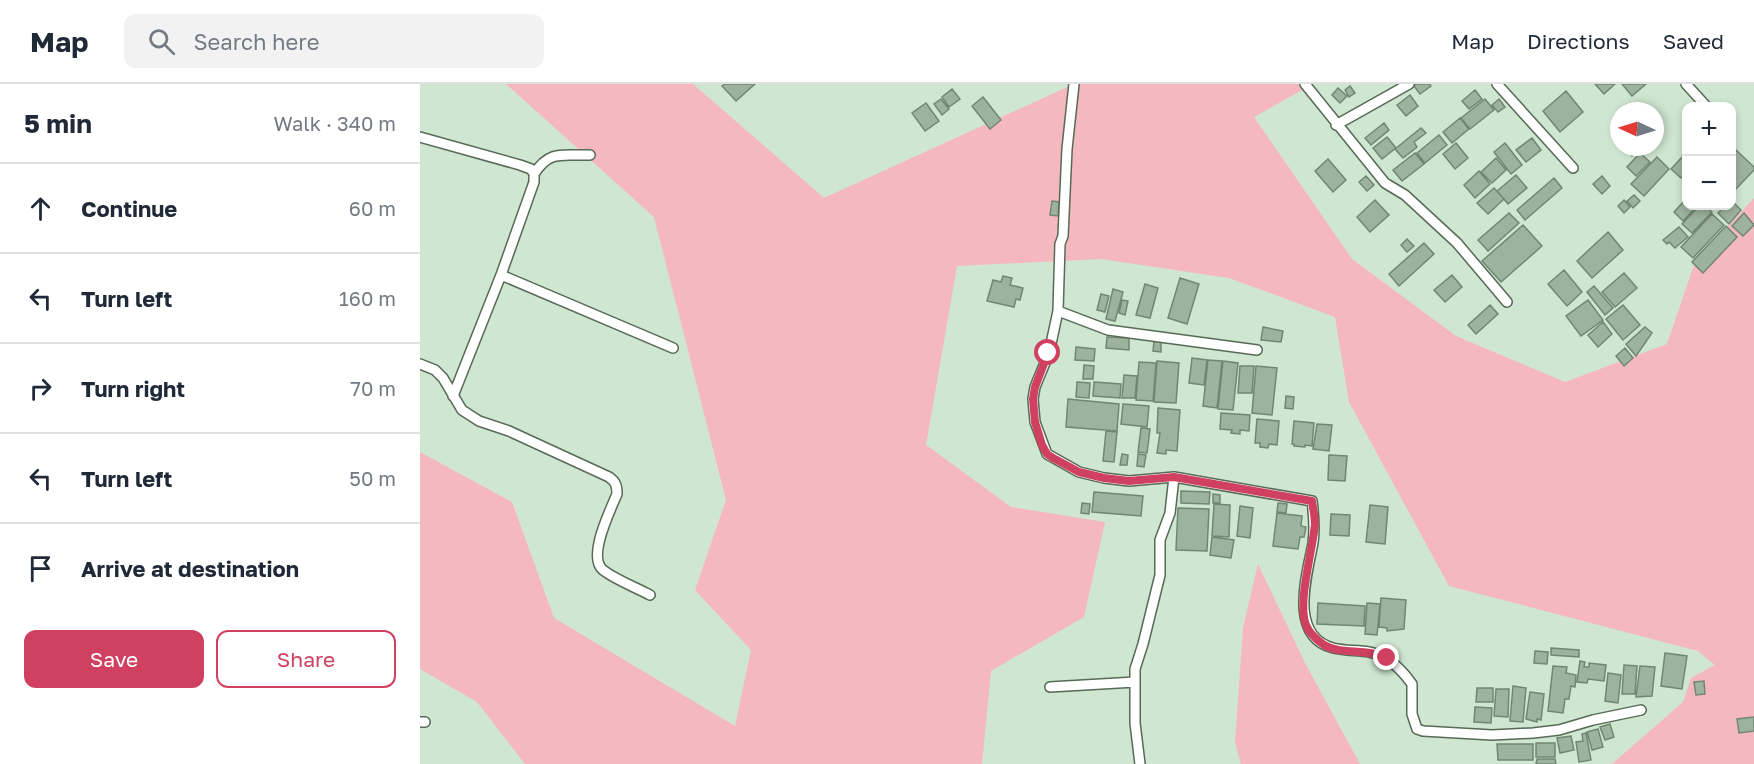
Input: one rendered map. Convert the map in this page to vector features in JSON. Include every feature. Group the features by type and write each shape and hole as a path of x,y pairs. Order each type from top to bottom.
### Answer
{"street":[{"path":"1074,84 1067,148 1063,236 1060,244 1058,311 1048,353 1035,387 1033,399 1035,422 1047,454 1079,472 1104,478 1129,481 1174,477 1312,501 1315,521 1308,560 1304,610 1306,626 1315,638 1326,646 1369,652 1387,658 1412,684 1412,714 1417,729 1492,735 1533,733 1559,730 1641,710"},
{"path":"1305,84 1385,183 1405,195 1457,243 1507,302"},
{"path":"1336,125 1409,84"},
{"path":"1497,84 1573,168"},
{"path":"1686,84 1702,102"},
{"path":"420,137 520,165 531,169 534,174 534,182 501,275 453,396"},
{"path":"534,174 546,159 552,156 590,155"},
{"path":"501,275 673,348"},
{"path":"1058,311 1108,330 1257,350"},
{"path":"420,364 435,370 443,378 462,410 479,421 509,431 615,481 616,494 599,542 597,560 604,570 650,595"},
{"path":"1140,764 1136,723 1137,658 1143,644 1160,575 1160,540 1170,513 1174,477"},
{"path":"1050,687 1135,681"}],"shaded area":[{"path":"506,84 693,84 824,198 1074,84 1313,84 1254,117 1352,259 1456,336 1565,382 1667,344 1695,262 1754,198 1754,764 1612,764 1683,702 1691,678 1715,665 1698,651 1449,586 1349,402 1335,317 1229,278 1101,259 957,266 926,445 1011,507 1105,522 1084,617 991,671 982,764 525,764 477,702 420,669 420,452 512,502 554,618 735,726 751,650 695,590 726,500 654,217"},
{"path":"1258,564 1305,663 1360,764 1241,764 1235,742 1243,628"}],"building":[{"path":"725,84 755,84 736,101 722,86"},
{"path":"1430,84 1431,86 1420,94 1414,86"},
{"path":"1595,84 1615,84 1604,94"},
{"path":"1622,84 1646,84 1632,96"},
{"path":"1350,86 1355,93 1349,97 1345,90"},
{"path":"1338,88 1347,96 1340,103 1332,95"},
{"path":"952,89 960,99 949,107 942,97"},
{"path":"1475,90 1482,99 1469,109 1462,101"},
{"path":"1566,91 1583,112 1560,132 1543,111"},
{"path":"1410,95 1418,106 1406,116 1397,105"},
{"path":"983,97 1001,120 990,129 972,106"},
{"path":"941,99 949,109 942,115 934,104"},
{"path":"1485,99 1494,110 1470,129 1461,118"},
{"path":"1499,99 1505,107 1498,112 1492,105"},
{"path":"926,103 939,121 925,131 912,113"},
{"path":"1460,118 1469,129 1452,143 1443,132"},
{"path":"1384,123 1389,130 1371,145 1365,138"},
{"path":"1421,128 1426,133 1414,142 1417,147 1403,158 1395,149"},
{"path":"1439,135 1447,145 1425,163 1417,153"},
{"path":"1387,137 1396,148 1382,159 1373,148"},
{"path":"1532,138 1541,150 1526,162 1516,150"},
{"path":"1456,143 1468,158 1455,169 1443,154"},
{"path":"1505,143 1522,165 1511,174 1494,152"},
{"path":"1736,150 1754,167 1754,170 1736,189"},
{"path":"1415,153 1424,164 1402,181 1393,170"},
{"path":"1637,156 1643,156 1650,162 1636,176 1627,167"},
{"path":"1657,157 1669,169 1644,196 1631,184"},
{"path":"1682,157 1681,178 1671,169"},
{"path":"1496,158 1506,170 1492,183 1481,172"},
{"path":"1328,159 1346,180 1333,192 1315,171"},
{"path":"1479,171 1490,184 1475,198 1464,185"},
{"path":"1516,175 1527,188 1508,204 1497,191"},
{"path":"1366,176 1374,185 1367,191 1359,182"},
{"path":"1602,176 1610,186 1602,194 1593,184"},
{"path":"1554,178 1562,188 1525,220 1517,210"},
{"path":"1494,188 1504,199 1488,214 1477,203"},
{"path":"1634,195 1640,201 1633,208 1627,201"},
{"path":"1375,200 1389,215 1370,232 1357,217"},
{"path":"1624,200 1630,207 1624,213 1618,206"},
{"path":"1052,201 1059,202 1058,216 1050,215"},
{"path":"1682,203 1682,210 1693,210 1683,221 1674,212"},
{"path":"1736,205 1741,210 1729,224 1718,213 1721,210 1736,210"},
{"path":"1695,210 1712,212 1692,233 1682,224"},
{"path":"1509,213 1519,223 1488,251 1478,240"},
{"path":"1744,213 1754,225 1743,236 1732,226"},
{"path":"1712,214 1724,225 1693,258 1681,247"},
{"path":"1523,225 1542,246 1501,282 1482,261"},
{"path":"1726,226 1737,237 1703,273 1692,262"},
{"path":"1679,227 1688,237 1675,248 1663,240"},
{"path":"1608,232 1623,250 1592,278 1577,261"},
{"path":"1407,239 1414,246 1407,252 1401,245"},
{"path":"1424,243 1434,254 1399,286 1389,274"},
{"path":"1564,270 1582,292 1567,306 1548,284"},
{"path":"1624,273 1637,288 1615,307 1602,292"},
{"path":"1452,275 1462,287 1445,302 1434,290"},
{"path":"1003,276 1012,278 1010,285 1023,288 1020,300 1016,299 1014,307 987,301 993,280 1001,282"},
{"path":"1180,278 1199,284 1187,324 1168,318"},
{"path":"1145,284 1158,288 1150,318 1136,315"},
{"path":"1594,286 1613,308 1605,315 1587,292"},
{"path":"1113,289 1123,292 1115,321 1106,319"},
{"path":"1101,294 1109,296 1105,312 1097,310"},
{"path":"1122,300 1128,301 1125,315 1119,313"},
{"path":"1588,300 1603,320 1581,336 1566,316"},
{"path":"1490,305 1498,314 1476,334 1468,325"},
{"path":"1623,305 1640,325 1623,340 1606,319"},
{"path":"1603,322 1612,334 1598,347 1588,335"},
{"path":"1263,327 1283,331 1281,342 1261,340"},
{"path":"1645,327 1652,333 1636,356 1626,344"},
{"path":"1107,337 1129,338 1129,350 1106,348"},
{"path":"1154,341 1161,342 1161,352 1153,351"},
{"path":"1076,347 1095,349 1094,361 1075,360"},
{"path":"1625,348 1633,358 1624,366 1616,356"},
{"path":"1192,358 1207,360 1204,385 1189,383"},
{"path":"1208,360 1222,361 1217,408 1203,406"},
{"path":"1157,361 1179,363 1176,403 1154,402"},
{"path":"1223,361 1238,363 1233,410 1218,409"},
{"path":"1139,362 1156,363 1153,401 1136,400"},
{"path":"1084,365 1094,366 1093,379 1083,379"},
{"path":"1240,366 1254,366 1252,393 1238,393"},
{"path":"1256,366 1277,368 1272,415 1252,413"},
{"path":"1124,375 1137,376 1135,398 1122,398"},
{"path":"1077,382 1090,383 1089,398 1076,397"},
{"path":"1094,382 1121,384 1120,398 1093,396"},
{"path":"1286,396 1294,397 1293,409 1285,408"},
{"path":"1068,399 1119,404 1117,431 1066,427"},
{"path":"1123,404 1149,406 1147,427 1121,424"},
{"path":"1158,408 1180,410 1177,451 1166,450 1166,454 1157,453 1160,433 1157,433"},
{"path":"1221,413 1250,415 1249,431 1240,430 1240,434 1231,433 1232,430 1220,429"},
{"path":"1257,419 1279,421 1277,445 1269,444 1268,448 1260,447 1260,443 1255,443"},
{"path":"1294,421 1314,423 1312,446 1292,444"},
{"path":"1317,424 1332,425 1329,451 1313,449"},
{"path":"1141,428 1150,429 1147,453 1138,452"},
{"path":"1106,431 1117,432 1114,462 1103,461"},
{"path":"1122,454 1128,455 1127,465 1120,465"},
{"path":"1138,454 1146,455 1144,467 1137,466"},
{"path":"1329,455 1347,456 1345,481 1328,480"},
{"path":"1181,491 1210,492 1209,504 1181,503"},
{"path":"1094,492 1143,496 1141,516 1092,512"},
{"path":"1213,494 1220,495 1220,503 1213,503"},
{"path":"1082,503 1090,504 1089,514 1081,513"},
{"path":"1278,503 1287,504 1286,513 1277,512"},
{"path":"1214,504 1230,505 1229,537 1212,536"},
{"path":"1370,505 1388,507 1385,544 1366,542"},
{"path":"1240,506 1253,508 1250,538 1237,536"},
{"path":"1178,508 1209,509 1207,551 1176,550"},
{"path":"1277,513 1302,516 1301,526 1306,527 1304,537 1300,537 1298,549 1273,546"},
{"path":"1331,514 1350,515 1349,536 1330,535"},
{"path":"1212,537 1234,540 1231,558 1210,555"},
{"path":"1381,598 1406,600 1404,629 1387,631 1387,628 1379,627"},
{"path":"1318,603 1365,606 1364,626 1317,624"},
{"path":"1367,603 1380,604 1377,635 1365,634"},
{"path":"1551,648 1579,650 1579,657 1551,655"},
{"path":"1535,651 1548,652 1547,664 1534,663"},
{"path":"1665,653 1687,656 1682,689 1661,686"},
{"path":"1580,661 1585,662 1584,667 1589,667 1589,663 1606,665 1604,681 1588,679 1587,683 1577,682"},
{"path":"1624,665 1637,666 1635,694 1622,694"},
{"path":"1553,666 1567,667 1566,673 1576,675 1575,687 1571,686 1569,699 1565,699 1563,713 1548,711"},
{"path":"1640,666 1655,667 1652,696 1636,697"},
{"path":"1608,673 1621,675 1618,703 1605,701"},
{"path":"1704,681 1705,694 1696,695 1694,682"},
{"path":"1513,686 1526,688 1523,722 1510,721"},
{"path":"1477,688 1493,688 1493,702 1476,702"},
{"path":"1496,689 1509,689 1508,717 1494,716"},
{"path":"1530,692 1544,694 1541,720 1537,719 1537,722 1526,719"},
{"path":"1475,707 1492,708 1491,723 1474,722"},
{"path":"1754,717 1754,731 1739,733 1737,719"},
{"path":"1610,724 1614,737 1605,740 1600,727"},
{"path":"1598,729 1603,747 1592,750 1587,732"},
{"path":"1586,733 1591,760 1579,762 1576,742 1583,741 1582,734"},
{"path":"1571,736 1574,750 1560,753 1557,738"},
{"path":"1536,743 1555,743 1555,757 1536,757"},
{"path":"1497,744 1533,744 1533,760 1498,760"},
{"path":"1537,759 1555,759 1556,764 1536,764"}],"route":[{"path":"1048,353 1035,387 1033,399 1035,422 1047,454 1079,472 1104,478 1129,481 1174,477 1312,501 1315,521 1308,560 1304,610 1306,626 1315,638 1326,646 1369,652 1387,658"}]}
